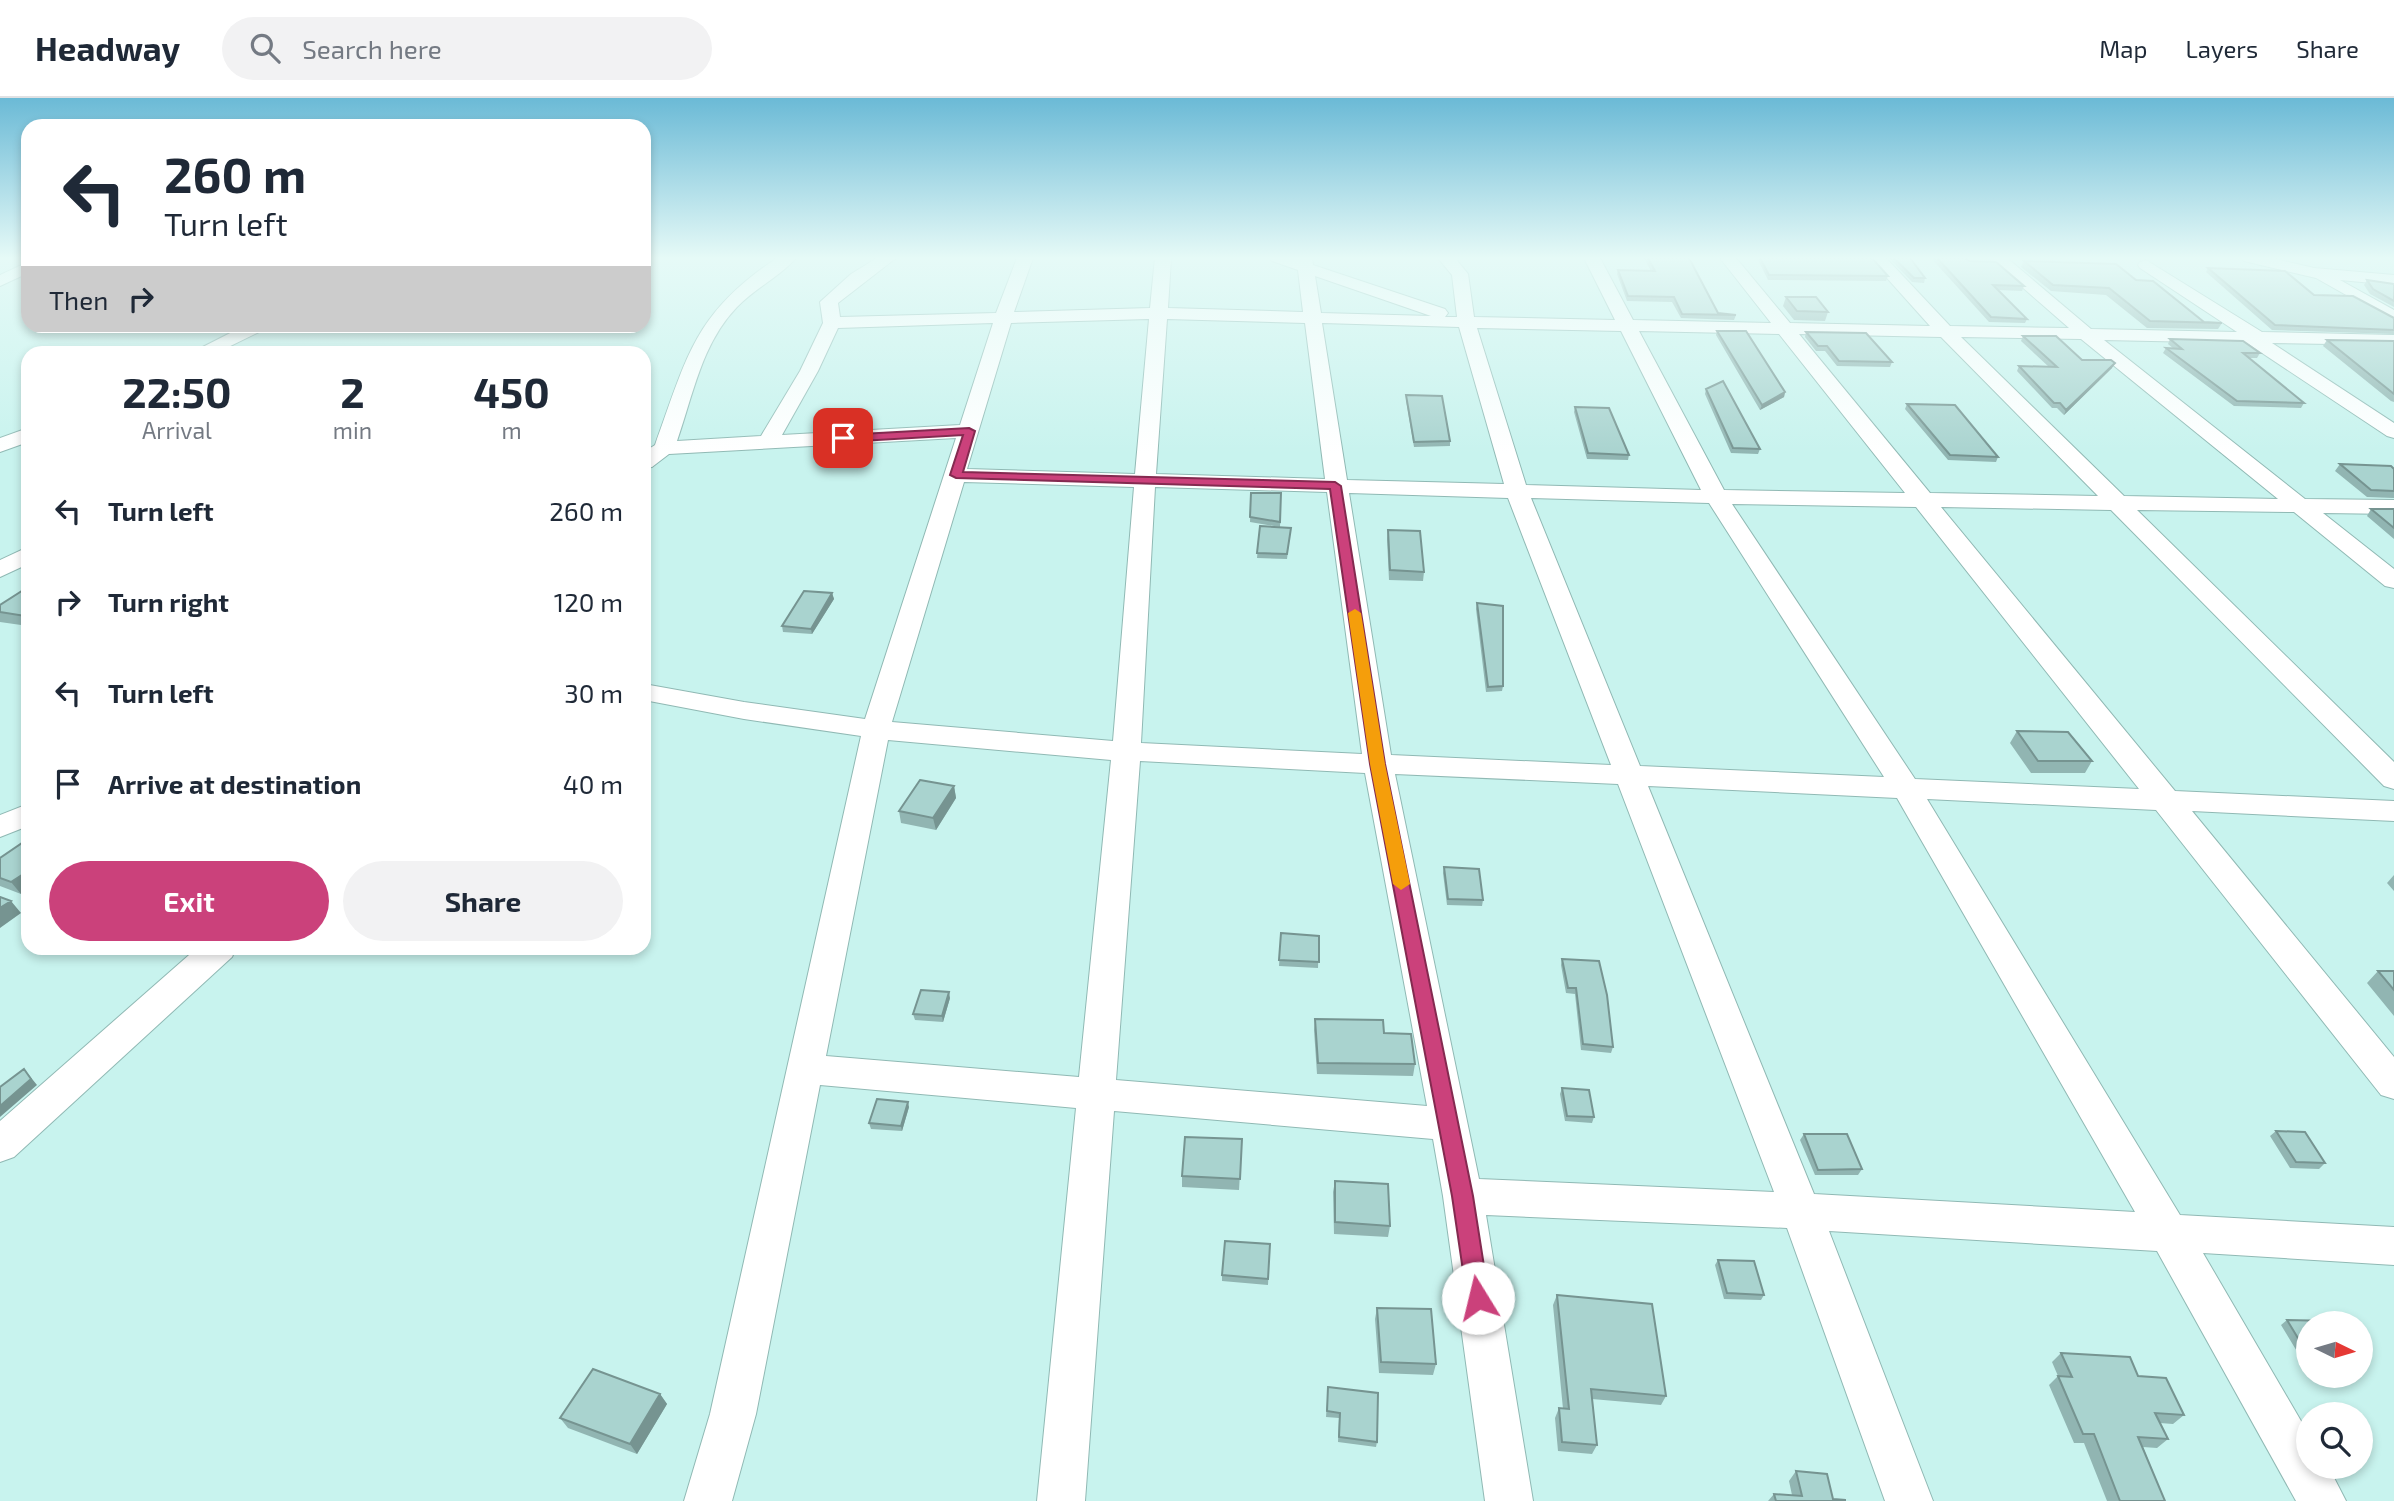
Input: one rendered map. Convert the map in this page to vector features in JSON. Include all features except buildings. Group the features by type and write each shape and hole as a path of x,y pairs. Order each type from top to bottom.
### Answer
{"street":[{"path":"664,448 704,340 717,323"},
{"path":"768,442 809,371 832,323"},
{"path":"708,1501 733,1414 877,730 1002,323"},
{"path":"1061,1501 1126,752 1157,323"},
{"path":"1316,323 1335,486 1378,764 1463,1196 1509,1501"},
{"path":"1459,323 1517,491 1801,1211 1909,1501"},
{"path":"1521,323 2394,340"},
{"path":"1781,323 1920,499 2394,1084"},
{"path":"1938,323 2394,779"},
{"path":"2074,323 2394,581"},
{"path":"2233,323 2394,432"},
{"path":"1629,326 1716,497 1906,788 2169,1234 2322,1501"},
{"path":"215,346 242,333"},
{"path":"651,457 664,448 969,431"},
{"path":"0,446 21,437"},
{"path":"956,475 1716,497 2394,507"},
{"path":"0,570 21,558"},
{"path":"0,570 21,573"},
{"path":"651,693 729,710 877,730 1126,752 2394,811"},
{"path":"0,827 21,817"},
{"path":"0,1144 212,955"},
{"path":"806,1069 1448,1124"},
{"path":"1463,1196 1801,1211 2394,1246"}],"slow traffic":[{"path":"1355,613 1378,764 1401,884"}],"route":[{"path":"843,438 969,431 956,475 1335,486 1378,764 1463,1196 1478,1298"}]}
